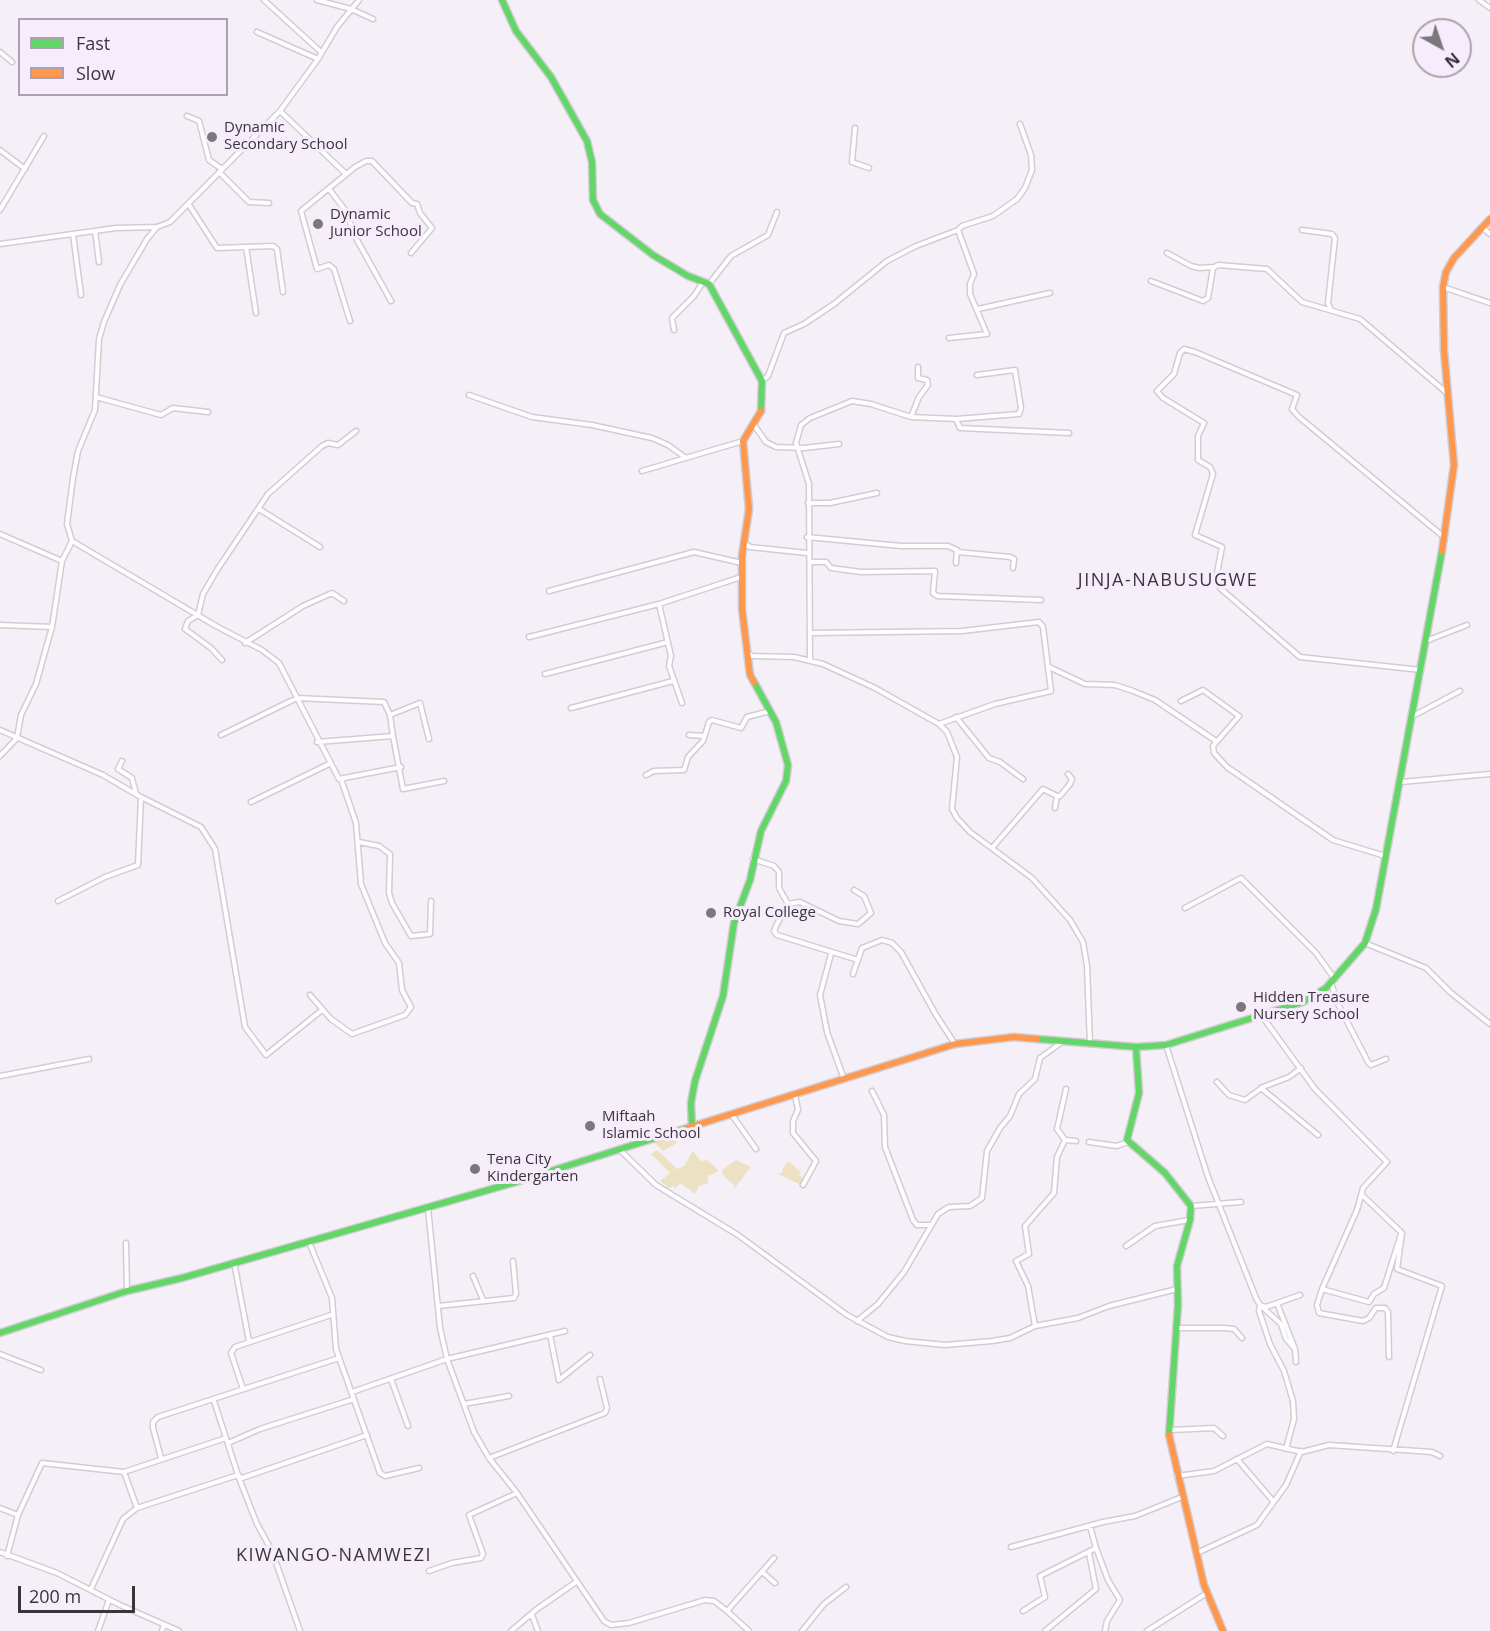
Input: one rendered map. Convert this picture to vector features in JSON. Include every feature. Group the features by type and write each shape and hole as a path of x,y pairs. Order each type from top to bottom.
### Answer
{"street":[{"path":"264,0 322,52"},
{"path":"317,0 351,9 373,19"},
{"path":"0,244 95,231 157,227 170,222 280,111 359,0"},
{"path":"502,0 516,31 551,77 587,141 592,162 593,200 600,214 653,255 688,276 707,282 762,381 764,403 754,425 743,441 642,471"},
{"path":"1479,0 1490,8"},
{"path":"257,32 318,59"},
{"path":"0,52 12,62"},
{"path":"280,111 346,174"},
{"path":"187,116 199,121 209,160 249,202 269,203"},
{"path":"762,381 768,376 784,333 804,324 834,304 887,261 922,243 999,213 1017,199 1026,188 1032,162 1020,124"},
{"path":"855,128 852,162 869,168"},
{"path":"0,210 44,136"},
{"path":"0,150 25,168"},
{"path":"350,321 334,269 329,265 317,269 301,211 361,163 372,161 412,203 417,204 420,213 432,229 411,252"},
{"path":"329,189 345,210 357,240 391,301"},
{"path":"189,205 216,248 277,249 283,292"},
{"path":"674,330 672,318 731,256 768,235 777,212"},
{"path":"0,1334 127,1291 428,1208 955,1044 1014,1037 1136,1047 1166,1045 1220,1030 1303,1002 1333,981 1365,943 1376,909 1445,537 1454,465 1447,393 1443,287 1449,264 1490,219"},
{"path":"0,756 17,738 21,715 36,684 52,627 62,561 72,541 67,524 78,451 95,410 99,339 120,285 147,239 157,227"},
{"path":"1482,227 1490,234"},
{"path":"949,338 986,335 978,309 970,294 974,270 958,230"},
{"path":"1302,230 1332,234 1335,238 1328,303 1331,310"},
{"path":"95,231 99,262"},
{"path":"73,234 81,296"},
{"path":"246,247 256,313"},
{"path":"1167,253 1199,268 1225,265 1267,269 1302,302 1364,321 1447,393"},
{"path":"1151,281 1206,301 1214,267"},
{"path":"1443,287 1490,303"},
{"path":"978,309 1050,293"},
{"path":"1421,670 1300,657 1220,588 1217,573 1222,547 1195,535 1212,474 1210,467 1198,460 1198,436 1204,423 1163,398 1158,391 1174,374 1180,353 1184,349 1195,352 1297,395 1292,409 1299,417 1445,537"},
{"path":"911,417 919,397 928,385 927,380 918,378 918,367"},
{"path":"810,660 808,484 796,443 801,425 810,418 852,401 871,404 911,417 956,418 1019,414 1021,408 1016,370 977,375"},
{"path":"469,395 532,417 591,425 652,438 668,445 686,458"},
{"path":"96,398 161,415 173,408 208,412"},
{"path":"956,418 960,428 1069,433"},
{"path":"754,425 766,442 776,447 799,448 839,444"},
{"path":"222,660 211,648 185,630 188,621 198,615 204,594 217,570 268,495 322,446 338,445 356,431"},
{"path":"692,1127 691,1103 695,1081 719,1009 734,923 750,880 761,831 786,781 788,765 776,722 747,666 749,654 745,637 741,577 749,508 743,441"},
{"path":"808,503 830,503 877,493"},
{"path":"259,509 320,547"},
{"path":"0,534 62,561"},
{"path":"807,537 901,546 948,546 955,548 958,552 1010,557 1014,560 1013,568"},
{"path":"72,541 245,643 262,650 279,663 329,764 340,779 356,823 361,884 385,943 399,963 402,990 411,1007 405,1015 352,1034 322,1010 310,995"},
{"path":"744,543 750,547 807,553"},
{"path":"549,591 694,552 742,563"},
{"path":"956,563 958,552"},
{"path":"810,562 826,562 831,568 861,572 935,571 933,593 937,596 1041,600"},
{"path":"530,637 659,604 741,577"},
{"path":"245,643 303,606 332,593 344,601"},
{"path":"659,604 668,642 673,681 682,703"},
{"path":"811,633 962,631 1039,622 1043,627 1051,691 995,704 939,724"},
{"path":"0,625 52,627"},
{"path":"1426,641 1467,625"},
{"path":"545,674 668,642"},
{"path":"749,654 810,660 847,674 939,724 952,740 957,757 954,813 970,832 1032,878 1070,920 1083,942 1087,966 1090,1044"},
{"path":"1048,667 1085,684 1115,685 1155,700 1216,741"},
{"path":"572,708 673,681"},
{"path":"1181,701 1203,690 1239,716 1213,746 1214,753 1227,767 1339,842 1385,856"},
{"path":"1413,717 1460,691"},
{"path":"221,735 297,698 384,702 390,715 401,767 401,786 404,789 444,782"},
{"path":"390,715 420,703 429,739"},
{"path":"646,775 654,771 684,770 688,758 703,741 712,720 741,728 747,717 770,711"},
{"path":"956,717 989,758 1000,762 1023,779"},
{"path":"0,730 103,775 141,797 199,825 214,846 245,1027 263,1052 269,1054 322,1010"},
{"path":"689,735 704,736"},
{"path":"317,741 393,736"},
{"path":"122,761 118,769 132,778 136,794"},
{"path":"251,802 329,764"},
{"path":"340,779 401,767"},
{"path":"992,848 1043,789 1060,796 1072,779 1068,774"},
{"path":"1401,782 1490,774"},
{"path":"1055,808 1057,795"},
{"path":"58,901 96,881 139,863 141,797"},
{"path":"359,842 379,846 390,854 388,886 392,903 411,936 430,934 431,901"},
{"path":"753,859 774,866 779,872 779,888 788,904"},
{"path":"1185,908 1241,878 1316,952 1333,981 1338,1004 1368,1062 1371,1065 1386,1059"},
{"path":"788,904 800,902 839,921 858,924 871,913 864,896 854,890"},
{"path":"788,904 776,926 774,932 777,935 831,954 858,960"},
{"path":"853,974 865,946 887,940 897,946 955,1044"},
{"path":"1365,943 1426,968 1450,992 1490,1024"},
{"path":"831,954 820,995 827,1032 844,1079"},
{"path":"1262,1015 1328,1103 1387,1162 1363,1188 1341,1249 1317,1305 1319,1313 1363,1321 1369,1318 1376,1308 1385,1308 1388,1312 1389,1357"},
{"path":"857,1321 878,1304 904,1272 926,1239 935,1218 945,1209 967,1207 982,1198 987,1151 1010,1116 1019,1094 1035,1079 1040,1058 1062,1041"},
{"path":"1166,1045 1208,1177 1260,1305 1281,1324 1286,1339 1294,1349"},
{"path":"1136,1047 1139,1093 1127,1136 1128,1142 1165,1173 1191,1206 1190,1220 1179,1252 1177,1328 1169,1430 1172,1458 1207,1592 1224,1631"},
{"path":"0,1076 89,1059"},
{"path":"1217,1082 1229,1095 1241,1101 1255,1095 1261,1088 1289,1077 1301,1068"},
{"path":"1261,1088 1318,1135"},
{"path":"1066,1089 1057,1129 1065,1140 1076,1141"},
{"path":"872,1091 884,1114 885,1147 913,1220 917,1225 932,1225"},
{"path":"795,1094 798,1110 793,1121 793,1133 816,1161 803,1185"},
{"path":"732,1115 756,1149"},
{"path":"1035,1326 1028,1286 1016,1262 1029,1254 1025,1226 1054,1193 1057,1156 1065,1140"},
{"path":"1089,1142 1117,1146 1128,1142"},
{"path":"619,1149 656,1185 738,1235 857,1321 888,1336 905,1341 945,1345 1002,1340 1035,1326 1078,1318 1108,1306 1178,1288"},
{"path":"1362,1195 1401,1233"},
{"path":"1191,1206 1241,1202"},
{"path":"428,1208 432,1269 447,1359 474,1432 489,1458 517,1493 604,1621 611,1625 654,1616 705,1600 714,1601 750,1631"},
{"path":"1126,1246 1155,1226 1190,1220"},
{"path":"1322,1289 1369,1302 1374,1294 1384,1288 1401,1233"},
{"path":"1393,1451 1442,1286 1397,1269 1401,1233"},
{"path":"309,1242 332,1298 331,1315 339,1358 383,1476 419,1468"},
{"path":"126,1243 127,1291"},
{"path":"438,1306 515,1297 513,1261"},
{"path":"234,1262 249,1341"},
{"path":"473,1276 483,1300"},
{"path":"1260,1305 1266,1307 1300,1295"},
{"path":"1277,1303 1294,1349 1296,1362"},
{"path":"1260,1305 1259,1311 1270,1344 1284,1371 1293,1401 1294,1419 1286,1449"},
{"path":"243,1389 232,1351 249,1341 331,1315"},
{"path":"1177,1328 1234,1329 1242,1338"},
{"path":"352,1392 447,1359 565,1331"},
{"path":"550,1335 559,1380 590,1355"},
{"path":"0,1354 41,1370"},
{"path":"161,1458 153,1428 155,1420 339,1358"},
{"path":"391,1379 408,1426"},
{"path":"489,1458 605,1413 607,1408 600,1379"},
{"path":"464,1404 509,1396"},
{"path":"7,1556 18,1515 38,1466 44,1462 124,1472 161,1458 227,1440 354,1399"},
{"path":"214,1401 239,1477 257,1524 272,1551 300,1631"},
{"path":"1169,1430 1214,1428 1223,1436"},
{"path":"91,1589 123,1519 137,1508 367,1436"},
{"path":"1177,1476 1191,1476 1214,1471 1267,1444 1300,1451 1329,1445 1432,1452 1440,1456"},
{"path":"1197,1553 1257,1525 1286,1485 1300,1451"},
{"path":"1237,1459 1274,1501"},
{"path":"124,1472 137,1508"},
{"path":"429,1571 452,1563 481,1558 483,1554 469,1515 517,1493"},
{"path":"1011,1547 1135,1516 1183,1496"},
{"path":"0,1508 18,1515"},
{"path":"1090,1526 1108,1580 1120,1600 1107,1621 1105,1631"},
{"path":"1023,1611 1045,1597 1040,1576 1096,1548"},
{"path":"0,1552 57,1573 109,1600 179,1631"},
{"path":"1045,1631 1096,1589 1089,1553"},
{"path":"727,1611 774,1558"},
{"path":"762,1572 775,1583"},
{"path":"511,1631 576,1582"},
{"path":"802,1631 824,1604 846,1587"},
{"path":"1148,1631 1207,1592"},
{"path":"98,1631 109,1600"},
{"path":"532,1615 538,1631"},
{"path":"162,1631 164,1624"}],"shaded area":[{"path":"673,1134 677,1143 663,1151 652,1140"},
{"path":"657,1150 677,1169 684,1166 693,1151 701,1161 707,1160 719,1171 708,1176 708,1183 699,1186 695,1194 680,1183 674,1191 675,1186 669,1188 660,1181 670,1173 651,1154"},
{"path":"736,1160 751,1167 733,1190 734,1185 722,1174 723,1169"},
{"path":"788,1161 801,1172 799,1175 805,1179 801,1185 778,1174 783,1172"}],"traffic: fast":[{"path":"502,0 516,31 551,77 587,141 592,162 593,200 600,214 653,255 688,276 709,284 762,381 761,411"},
{"path":"1037,1039 1136,1047 1166,1045 1303,1002 1326,988 1365,943 1376,909 1442,551"},
{"path":"692,1127 691,1103 695,1081 723,996 734,923 750,880 761,831 786,781 788,765 776,722 754,682"},
{"path":"1136,1047 1139,1093 1127,1140 1165,1173 1191,1206 1190,1220 1177,1266 1178,1305 1169,1435"},
{"path":"0,1333 127,1291 182,1278 516,1182 687,1128"}],"traffic: slow":[{"path":"1442,551 1454,465 1444,350 1443,287 1446,272 1454,258 1490,219"},
{"path":"754,682 750,675 742,609 742,556 749,509 743,441 761,411"},
{"path":"687,1128 955,1044 1014,1037 1037,1039"},
{"path":"1169,1435 1204,1585 1223,1631"}],"place":[{"name":"Dynamic Secondary School","path":"212,137"},
{"name":"Dynamic Junior School","path":"318,224"},
{"name":"Royal College","path":"711,913"},
{"name":"Hidden Treasure Nursery School","path":"1241,1007"},
{"name":"Miftaah Islamic School","path":"590,1126"},
{"name":"Tena City Kindergarten","path":"475,1169"}],"district":[{"name":"JINJA-NABUSUGWE","path":"1168,581"},
{"name":"KIWANGO-NAMWEZI","path":"334,1556"}]}
